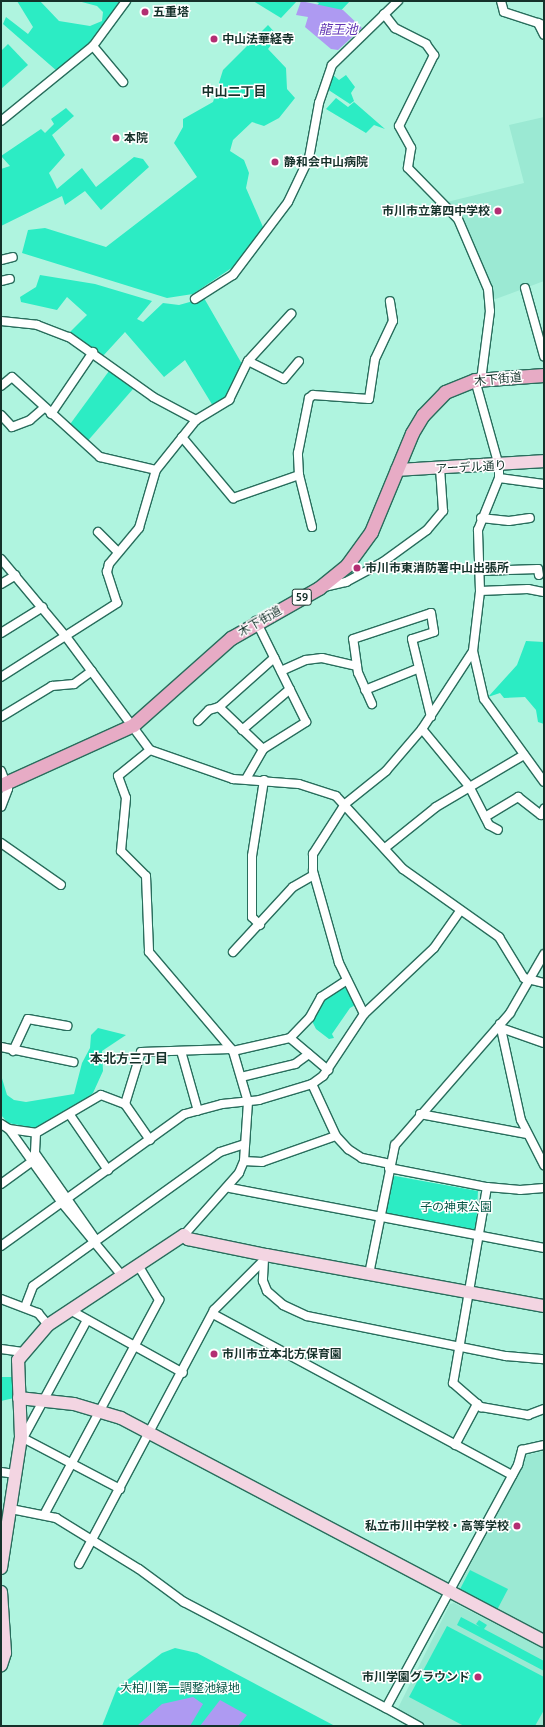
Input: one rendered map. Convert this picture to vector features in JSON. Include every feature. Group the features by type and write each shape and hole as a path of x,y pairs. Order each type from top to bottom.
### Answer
{"main road":[{"name":"木下街道","path":"3,779 133,725 206,657 256,621 319,588 347,565 364,542 412,433 435,400 456,386 478,380 544,375"}],"street":[{"path":"1,121 93,46 126,1"},
{"path":"195,299 232,275 288,202 309,158 319,104 332,65 398,1"},
{"path":"501,1 504,12 541,24 544,35"},
{"path":"384,14 395,28 426,44 434,55 429,71 399,126 411,148 408,168 458,219 488,289 490,311 478,380 499,472 481,518 479,571 480,591 473,651 484,698 511,732 524,755 544,782"},
{"path":"93,46 123,82"},
{"path":"1,260 13,257"},
{"path":"1,281 10,279"},
{"path":"525,288 544,356"},
{"path":"312,527 299,475 298,453 309,398 313,395 369,399 375,359 393,321 390,301"},
{"path":"1,677 67,638 117,603 107,572 118,552 139,528 156,470 196,420 229,400 248,361 291,314"},
{"path":"1,321 17,320 51,329 93,352 153,397 196,420"},
{"path":"51,414 93,352"},
{"path":"248,361 284,379 299,361"},
{"path":"1,386 12,377 44,408 100,457 156,470"},
{"path":"1,414 12,427 30,420 44,408"},
{"path":"182,437 234,498 299,475"},
{"name":"アーデル通り","path":"397,470 440,468 499,472 544,461"},
{"path":"319,588 346,582 383,562 427,530 443,511 440,468"},
{"path":"499,472 544,484"},
{"path":"481,518 509,521 530,518"},
{"path":"98,532 118,552"},
{"path":"1,558 43,607 133,725 150,750 233,779 264,780 299,784 336,796 345,804 403,869 460,911 499,937 524,978 544,983"},
{"path":"479,571 538,569 539,575"},
{"path":"1,584 16,576"},
{"path":"480,591 528,589 544,592"},
{"path":"1,633 43,607"},
{"path":"372,704 365,690 357,666 352,639 431,613 434,632 412,639 417,669 431,717"},
{"path":"246,779 263,750 306,722 256,621"},
{"path":"364,1014 347,980 314,875 313,854 345,804 386,772 422,729 473,651"},
{"path":"198,721 209,710 219,707 274,658"},
{"path":"280,671 306,660 322,658 357,666"},
{"path":"365,690 417,669"},
{"path":"1,717 52,686 74,684 92,671"},
{"path":"242,730 290,689"},
{"path":"219,707 263,750"},
{"path":"422,729 469,786 485,817 498,830"},
{"path":"1,1568 22,1438 17,1366 23,1352 48,1325 139,1267 184,1235 230,1188 244,1161 248,1102 232,1050 149,952 146,876 121,851 126,798 118,776 150,750"},
{"path":"385,848 418,820 469,786 524,755"},
{"path":"1,807 8,789 3,779"},
{"path":"260,925 252,917 252,856 264,780"},
{"path":"485,817 518,798 541,815 544,809"},
{"path":"1,843 61,885"},
{"path":"233,952 260,925 293,887 314,875"},
{"path":"1,1246 185,1114 248,1102 312,1084 328,1070 364,1014 434,948 460,911"},
{"path":"369,1274 389,1166 395,1145 420,1114 502,1027 544,954"},
{"path":"125,1104 141,1052 232,1050 290,1038 310,1017 321,997 347,980"},
{"path":"13,1051 28,1020 67,1026"},
{"path":"502,1027 544,1043"},
{"path":"502,1027 514,1098 527,1134 544,1165"},
{"path":"290,1038 328,1070"},
{"path":"1,1047 13,1051 73,1062"},
{"path":"181,1050 198,1111"},
{"path":"241,1077 295,1064 309,1054"},
{"path":"312,1084 336,1136 362,1158 389,1166 487,1187 520,1190 544,1188"},
{"path":"1,1124 9,1129 36,1133 70,1115 101,1095 125,1104 150,1140"},
{"path":"420,1114 527,1134"},
{"path":"70,1115 108,1170"},
{"path":"9,1129 31,1162 65,1201"},
{"path":"36,1133 35,1153 90,1239 96,1240 123,1277"},
{"path":"244,1161 262,1162 336,1136"},
{"path":"25,1307 33,1286 220,1152 245,1144"},
{"path":"1,1184 31,1162"},
{"path":"487,1187 453,1383 477,1404 528,1415 544,1409"},
{"path":"230,1188 544,1248"},
{"path":"184,1235 188,1239 265,1258 369,1274 544,1306"},
{"path":"79,1564 183,1373 213,1314 265,1258"},
{"path":"265,1258 263,1281 267,1291 283,1305 307,1316 506,1356 544,1359"},
{"path":"45,1513 159,1300 139,1267"},
{"path":"1,1299 38,1313 48,1325"},
{"path":"70,1310 86,1322 183,1373"},
{"path":"213,1314 512,1475"},
{"path":"22,1438 86,1322"},
{"path":"1,1349 23,1352"},
{"path":"19,1398 44,1400 100,1410 151,1432 448,1593 544,1641"},
{"path":"455,1445 477,1404"},
{"path":"22,1438 120,1489"},
{"path":"386,1708 512,1475 522,1450 544,1445"},
{"path":"1,1472 16,1474"},
{"path":"11,1509 45,1513 92,1540 184,1602 419,1726"},
{"path":"1,1592 5,1653 1,1665"}],"shaded area":[{"name":"市川市立第四中学校","path":"544,117 544,281 493,300 461,219 443,203 524,183 509,125"},
{"name":"私立市川中学校・高等学校","path":"544,1451 544,1635 459,1592 458,1588 524,1464 523,1456"},
{"name":"市川学園グラウンド","path":"454,1603 544,1649 544,1726 426,1726 397,1710 450,1604"}],"green space":[{"path":"17,1 40,1 59,21 90,26 102,21 103,12 97,6 78,1 122,1 111,21 90,44 57,71 3,24 6,17 28,34 33,27"},
{"path":"253,1 297,1 281,18"},
{"path":"313,1 350,1 333,19 313,10 319,3"},
{"path":"268,25 278,36 268,49 286,68 287,89 295,98 279,118 264,126 252,122 233,140 230,151 244,160 249,173 246,188 263,227 236,265 193,294 167,298 22,253 28,230 45,228 106,247 197,177 174,143 183,127 183,119 213,102 223,70"},
{"path":"8,44 28,65 1,89 1,51"},
{"path":"332,74 339,80 346,75 355,87 351,93 354,101 350,104 327,89"},
{"path":"336,98 348,107 354,102 385,129 374,125 366,133 326,109"},
{"path":"66,108 74,116 52,135 65,155 49,173 57,189 82,168 96,187 134,157 143,159 149,167 101,210 85,191 65,205 62,196 1,226 1,169 10,166 1,156 41,129 45,133 54,124 51,119"},
{"path":"40,275 95,284 152,301 137,319 143,322 163,303 179,305 204,298 242,364 228,398 213,406 185,360 164,377 125,332 103,356 69,333 87,315 67,297 57,310 21,302 20,297 36,287"},
{"path":"109,371 133,389 85,444 68,427"},
{"path":"526,641 544,642 544,724 538,722 536,710 525,697 504,698 500,693 488,697 517,665"},
{"path":"346,982 357,1004 350,1008 332,1034 334,1038 329,1039 316,1029 311,1019 322,998"},
{"path":"98,1028 126,1035 102,1051 103,1071 93,1093 72,1110 35,1128 8,1123 1,1115 1,1075 7,1095 14,1100 26,1102 74,1094 82,1063 90,1048 91,1035"},
{"name":"子の神東公園","path":"395,1176 478,1191 476,1229 472,1231 386,1215 383,1211 390,1178"},
{"path":"1,1377 12,1377 14,1398 1,1401"},
{"path":"470,1570 508,1589 497,1610 459,1591"},
{"path":"461,1617 480,1627 476,1624 479,1620 487,1625 484,1629 544,1661 544,1671 457,1625"},
{"name":"市川学園グラウンド","path":"447,1626 544,1677 544,1710 535,1726 464,1726 409,1697"},
{"name":"大柏川第一調整池緑地","path":"175,1648 197,1653 335,1726 102,1726 117,1688 162,1653"}],"water":[{"name":"龍王池","path":"301,1 343,10 362,28 338,50 331,49 305,27 308,17 296,15"},
{"path":"193,1697 203,1704 190,1726 137,1726 162,1704"},
{"path":"220,1700 247,1715 238,1726 200,1726"}],"place":[{"name":"五重塔","path":"145,12"},
{"name":"中山法華経寺","path":"214,39"},
{"name":"本院","path":"116,138"},
{"name":"静和会中山病院","path":"275,162"},
{"name":"市川市立第四中学校","path":"498,211"},
{"name":"市川市東消防署中山出張所","path":"357,568"},
{"name":"市川市立本北方保育園","path":"214,1354"},
{"name":"私立市川中学校・高等学校","path":"517,1526"},
{"name":"市川学園グラウンド","path":"478,1677"}],"district":[{"name":"中山二丁目","path":"234,91"},
{"name":"本北方三丁目","path":"129,1058"}]}
